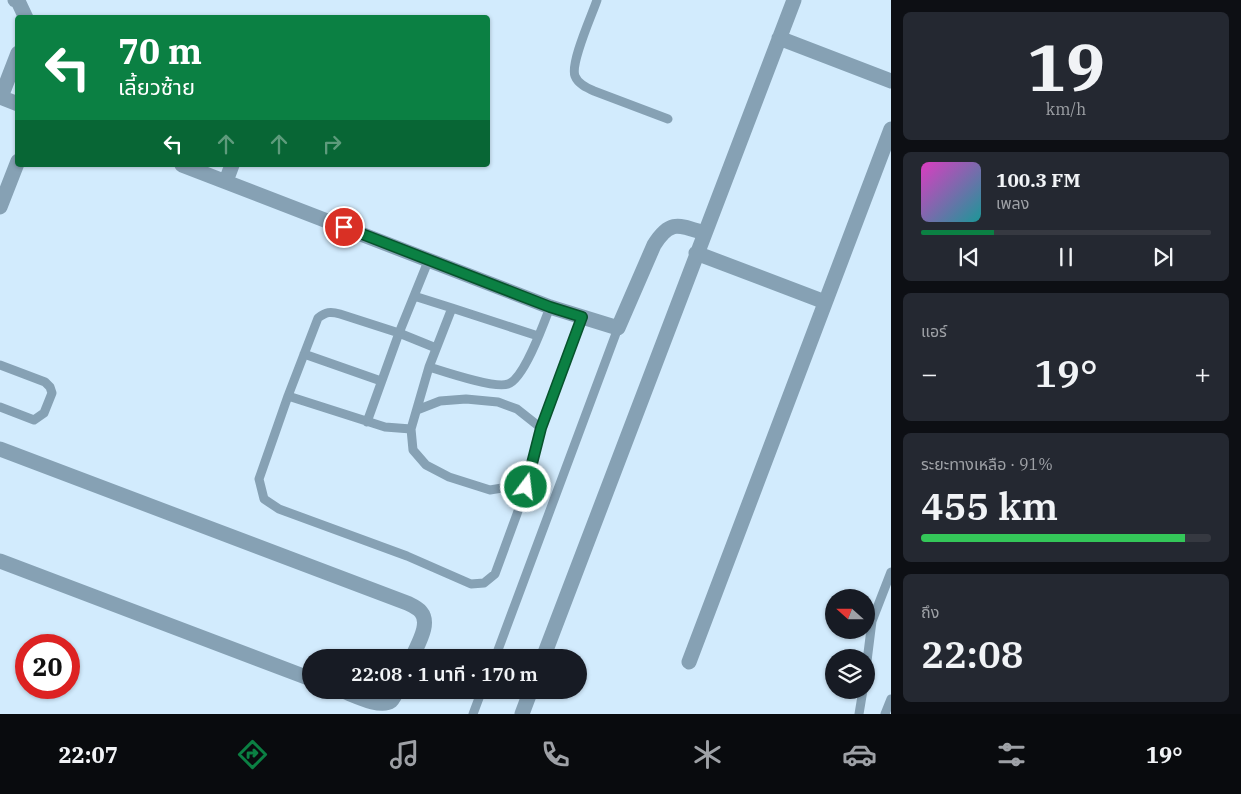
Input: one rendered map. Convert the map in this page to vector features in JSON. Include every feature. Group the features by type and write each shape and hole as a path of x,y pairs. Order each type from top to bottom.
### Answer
{"street":[{"path":"15,0 18,1 25,15"},
{"path":"546,649 794,0"},
{"path":"779,38 891,81"},
{"path":"15,61 1,97 15,103"},
{"path":"689,662 891,129"},
{"path":"0,207 16,167"},
{"path":"188,167 550,307 618,328 660,235 669,228 679,225 704,233"},
{"path":"226,181 231,167"},
{"path":"696,253 825,302"},
{"path":"0,449 407,603 421,611 425,620 424,630 416,649"},
{"path":"0,561 302,676"},
{"path":"365,699 382,704 392,699"},
{"path":"522,714 528,699"}],"lane":[{"path":"597,0 575,62 575,76 583,86 668,119"},
{"path":"367,422 399,333 429,259"},
{"path":"414,296 538,336"},
{"path":"429,367 495,385 509,384 520,374 550,307"},
{"path":"452,308 429,367 411,429 413,450 426,465 448,478 490,490 508,488 530,473"},
{"path":"436,348 399,333 331,312 318,318 259,479 264,499 280,509 407,556 471,584 484,583 495,574 530,473 541,428 582,317"},
{"path":"498,649 618,328"},
{"path":"304,354 381,381"},
{"path":"0,365 45,382 50,387 52,393 44,413 34,420 0,407"},
{"path":"288,396 385,428 411,429"},
{"path":"417,410 440,401 466,399 498,402 516,409 541,428"},
{"path":"868,649 872,620 891,572"},
{"path":"473,714 479,699"},
{"path":"859,714 862,699"},
{"path":"885,714 891,701"}],"route":[{"path":"344,227 550,307 582,317 541,428 526,487"}]}
